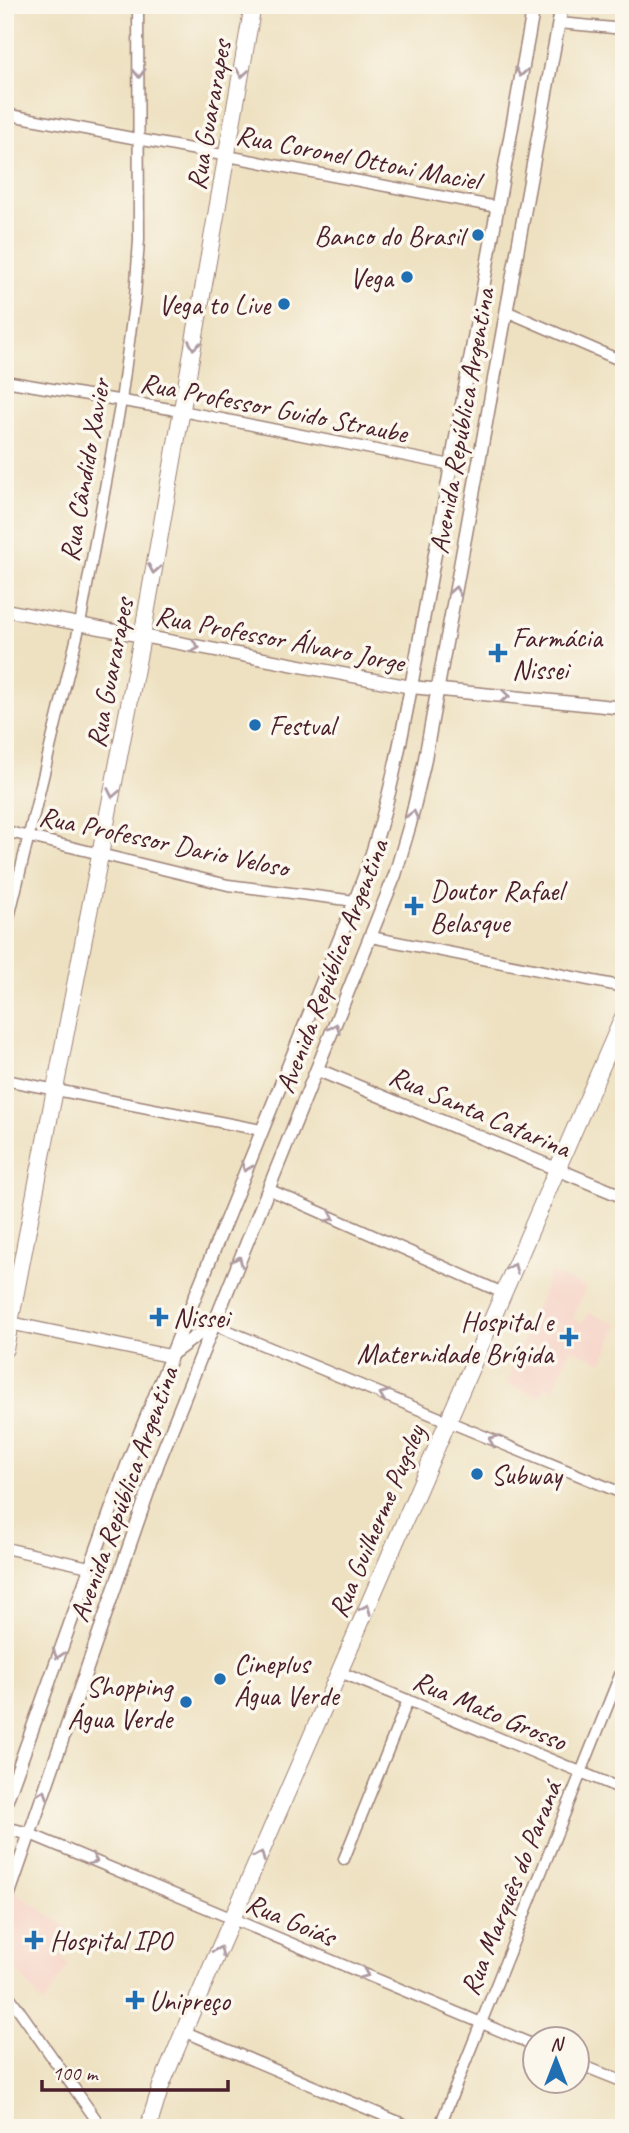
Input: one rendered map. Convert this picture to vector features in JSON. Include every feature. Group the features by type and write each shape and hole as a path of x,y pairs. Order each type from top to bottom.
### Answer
{"main road":[{"name":"Rua Guararapes","path":"5,1349 8,1322 56,1089 142,637 253,5"},
{"name":"Rua Guilherme Pugsley","path":"148,2128 161,2086 184,2031 624,1015"}],"street":[{"name":"Rua Cândido Xavier","path":"5,934 80,624 121,401 138,271 138,5"},
{"name":"Avenida República Argentina","path":"5,1805 89,1567 169,1356 355,901 388,805 417,688 451,465 534,5"},
{"name":"Avenida República Argentina","path":"5,1905 120,1569 212,1324 371,937 395,875 410,824 562,5"},
{"path":"559,23 624,29"},
{"name":"Rua Coronel Ottoni Maciel","path":"5,114 497,206"},
{"path":"506,311 624,362"},
{"name":"Rua Professor Guido Straube","path":"5,381 182,411 451,465"},
{"name":"Rua Professor Álvaro Jorge","path":"5,610 417,688 624,708"},
{"name":"Rua Professor Dario Veloso","path":"5,831 228,884 355,901"},
{"path":"371,937 624,987"},
{"name":"Rua Santa Catarina","path":"318,1070 624,1197"},
{"path":"5,1080 261,1130"},
{"path":"268,1189 503,1293"},
{"path":"8,1322 169,1356 212,1324 624,1494"},
{"path":"5,1548 89,1567"},
{"name":"Rua Marquês do Paraná","path":"439,2128 624,1665"},
{"name":"Rua Mato Grosso","path":"340,1672 624,1790"},
{"path":"344,1859 408,1700"},
{"path":"5,1828 30,1834"},
{"name":"Rua Goiás","path":"30,1834 520,2039"},
{"path":"5,1990 102,2128"},
{"path":"184,2031 413,2128"},
{"path":"590,2069 624,2082"}],"shaded area":[{"name":"Hospital e Maternidade Brígida","path":"550,1273 586,1287 573,1319 583,1323 588,1312 618,1324 603,1362 570,1349 554,1390 545,1386 540,1397 506,1384"},
{"name":"Hospital IPO","path":"13,1890 68,1928 58,1951 69,1965 43,2005 10,1962 5,1962 5,1917"}],"place":[{"name":"Banco do Brasil","path":"478,235"},
{"name":"Vega","path":"407,277"},
{"name":"Vega to Live","path":"284,304"},
{"name":"Farmácia Nissei","path":"498,653"},
{"name":"Festval","path":"255,725"},
{"name":"Doutor Rafael Belasque","path":"414,906"},
{"name":"Nissei","path":"159,1317"},
{"name":"Hospital e Maternidade Brígida","path":"569,1337"},
{"name":"Subway","path":"477,1474"},
{"name":"Cineplus Água Verde","path":"220,1679"},
{"name":"Shopping Água Verde","path":"186,1702"},
{"name":"Hospital IPO","path":"34,1940"},
{"name":"Unipreço","path":"135,2000"}]}
